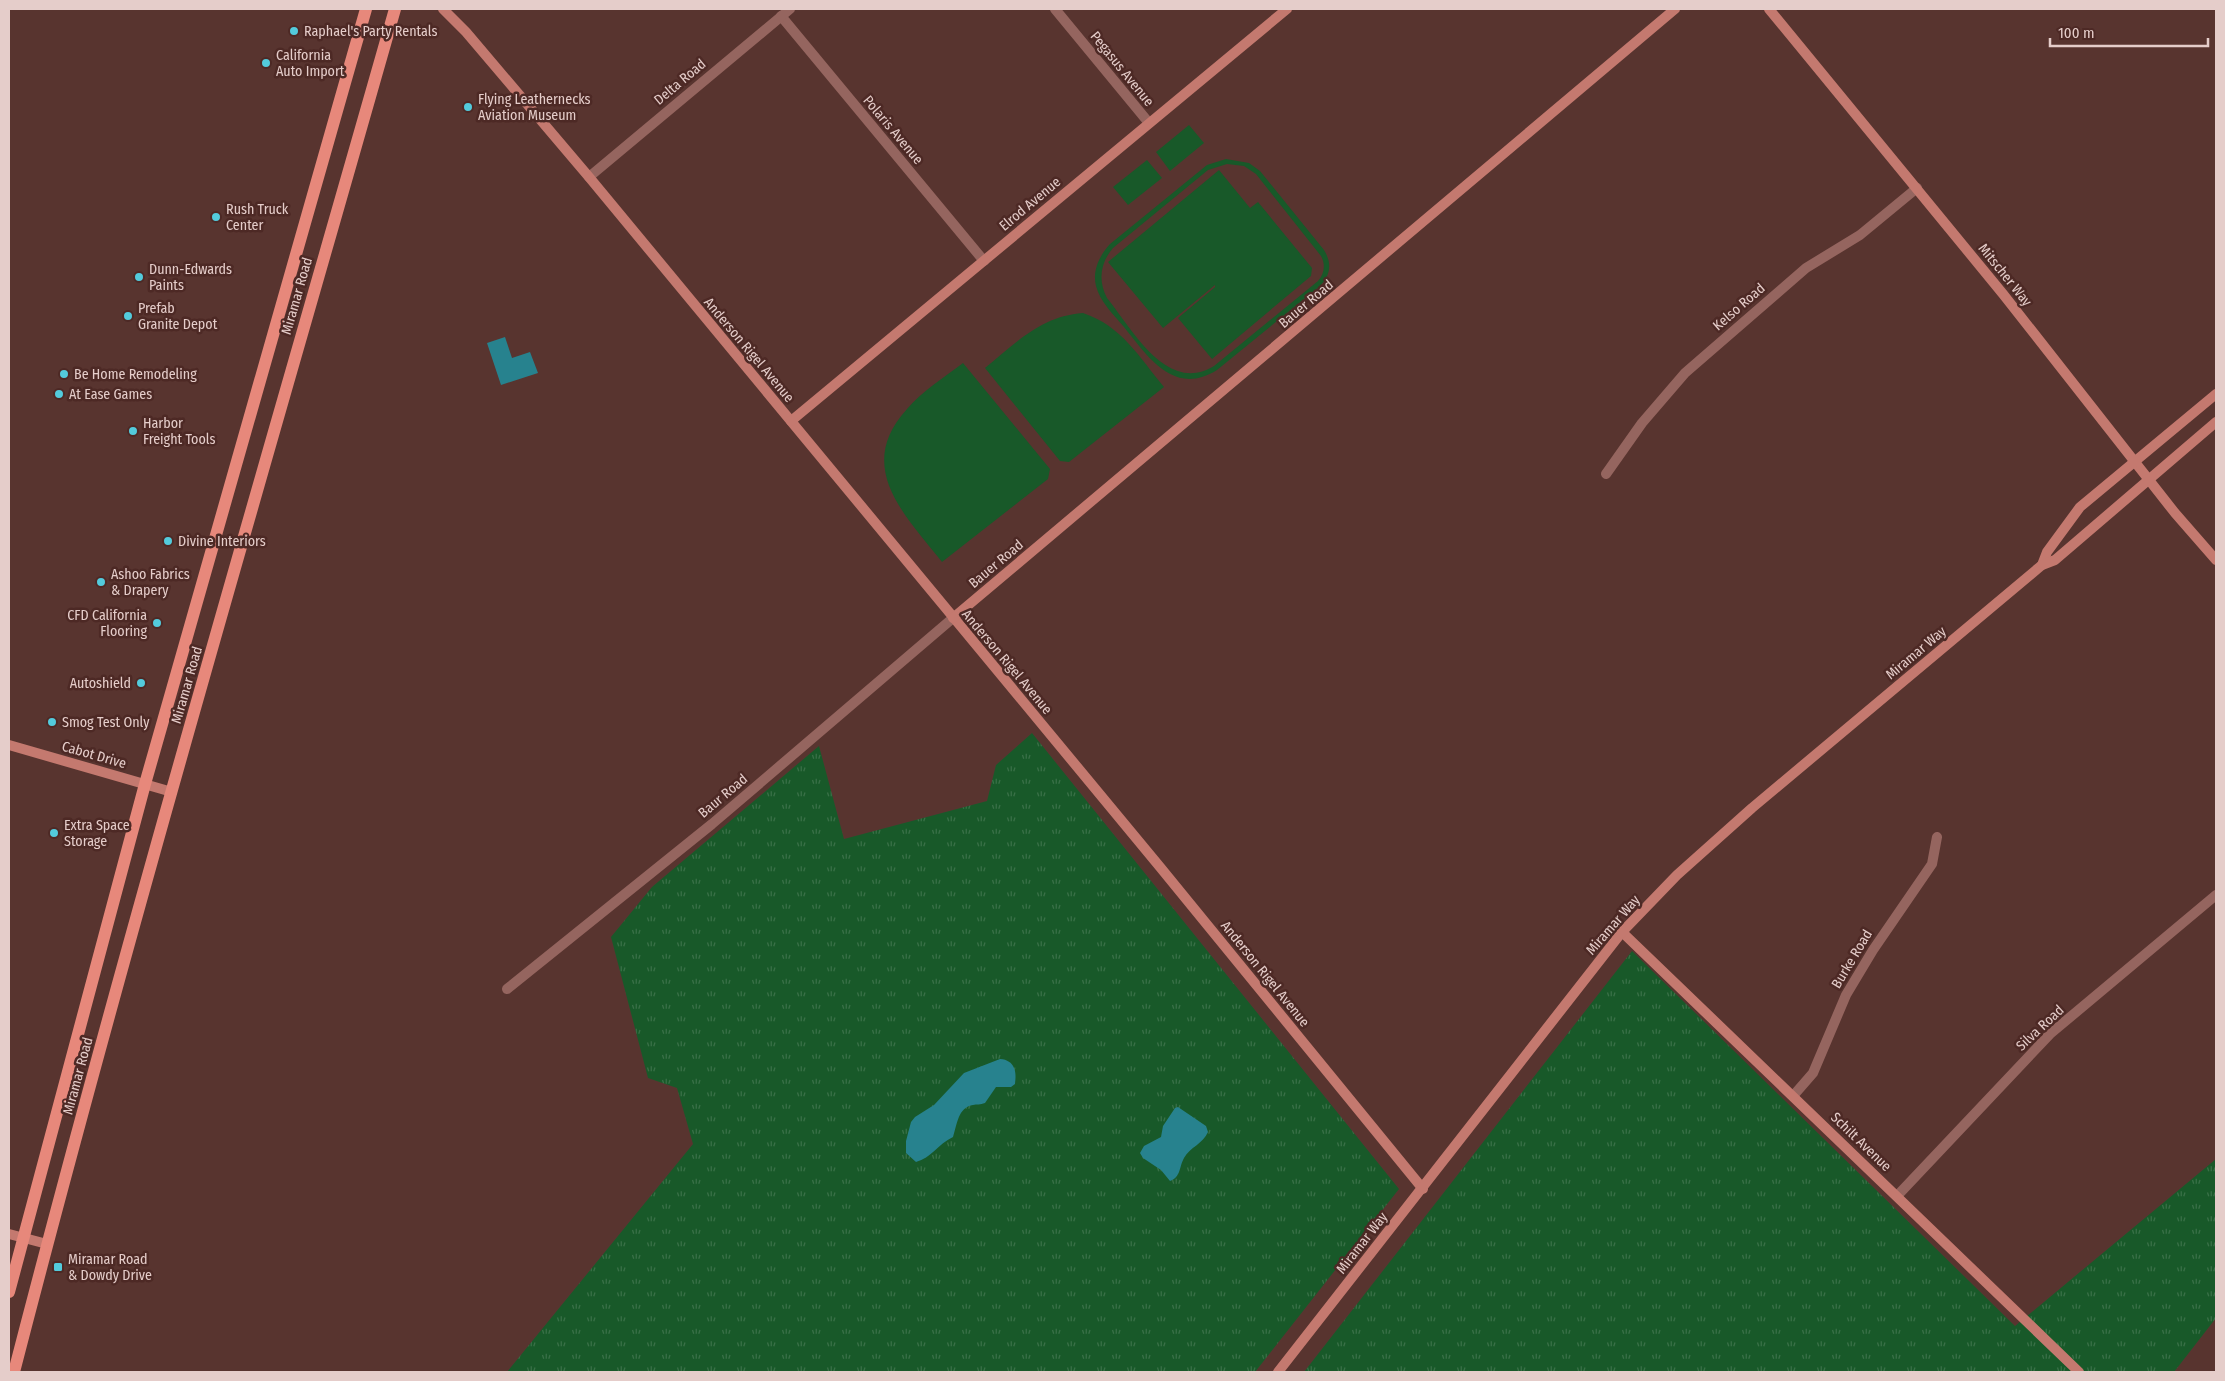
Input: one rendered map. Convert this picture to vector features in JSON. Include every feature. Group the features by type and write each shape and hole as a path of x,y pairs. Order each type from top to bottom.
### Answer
{"main road":[{"name":"Miramar Road","path":"9,1292 145,784 366,9"},
{"name":"Miramar Road","path":"14,1372 47,1244 172,792 395,9"}],"street":[{"name":"Anderson Rigel Avenue","path":"443,9 466,32 589,177 1423,1188"},
{"name":"Pegasus Avenue","path":"1055,9 1149,123"},
{"name":"Bauer Road","path":"953,618 1674,9"},
{"name":"Mitscher Way","path":"1769,9 1918,188 2175,513 2216,560"},
{"name":"Elrod Avenue","path":"791,421 1149,123 1280,11"},
{"name":"Delta Road","path":"589,177 786,12"},
{"name":"Polaris Avenue","path":"786,12 984,261"},
{"name":"Kelso Road","path":"1606,474 1642,423 1685,373 1806,268 1860,235 1918,188"},
{"name":"Miramar Way","path":"2042,566 2047,552 2080,506 2216,394"},
{"name":"Miramar Way","path":"1278,1372 1622,932 1677,875 1752,808 2042,566 2055,560 2216,422"},
{"name":"Baur Road","path":"507,989 712,824 953,618"},
{"name":"Cabot Drive","path":"9,745 172,792"},
{"name":"Burke Road","path":"1793,1096 1813,1073 1846,995 1873,950 1932,864 1938,837"},
{"name":"Silva Road","path":"1897,1196 2050,1034 2216,895"},
{"name":"Schilt Avenue","path":"1622,932 2079,1372"},
{"path":"9,1234 47,1244"}],"green space":[{"path":"1189,125 1204,143 1170,171 1156,152"},
{"path":"1226,159 1249,163 1260,171 1324,250 1329,269 1324,282 1320,286 1217,370 1202,377 1188,379 1175,376 1163,370 1143,350 1104,303 1096,286 1095,274 1100,258 1110,244 1207,165","holes":["1227,164 1244,166 1256,174 1321,256 1324,266 1323,272 1318,281 1214,366 1197,373 1181,372 1166,365 1152,354 1139,341 1107,298 1102,285 1103,266 1113,248 1208,170"]},
{"path":"1147,160 1162,178 1128,205 1113,187"},
{"path":"1219,170 1250,208 1258,202 1312,268 1311,276 1212,359 1178,318 1215,285 1163,328 1108,262"},
{"path":"1083,313 1109,326 1119,334 1138,354 1164,387 1069,462 1060,461 985,368 1019,340 1042,325 1054,319"},
{"path":"963,363 1050,469 1048,479 942,562 913,526 891,490 885,471 885,451 892,430 913,402"},
{"path":"1032,733 1399,1189 1255,1372 507,1372 693,1144 677,1088 648,1078 611,937 652,887 819,746 844,839 987,801 996,765"},
{"path":"1632,951 2015,1326 2216,1159 2216,1318 2174,1372 1304,1372"}],"water":[{"path":"505,337 512,358 530,352 538,373 501,385 487,343"},
{"path":"1000,1059 1009,1062 1014,1067 1016,1075 1015,1084 1011,1087 996,1087 985,1103 968,1106 964,1109 959,1117 953,1137 926,1157 916,1162 906,1153 906,1141 911,1122 915,1117 934,1105 964,1073"},
{"path":"1178,1107 1206,1126 1208,1132 1203,1140 1187,1154 1182,1161 1178,1174 1170,1181 1161,1170 1143,1158 1140,1153 1144,1146 1161,1137 1163,1126 1175,1108"}],"place":[{"name":"Raphael's Party Rentals","path":"294,31"},
{"name":"California Auto Import","path":"266,63"},
{"name":"Flying Leathernecks Aviation Museum","path":"468,107"},
{"name":"Rush Truck Center","path":"216,217"},
{"name":"Dunn-Edwards Paints","path":"139,277"},
{"name":"Prefab Granite Depot","path":"128,316"},
{"name":"Be Home Remodeling","path":"64,374"},
{"name":"At Ease Games","path":"59,394"},
{"name":"Harbor Freight Tools","path":"133,431"},
{"name":"Divine Interiors","path":"168,541"},
{"name":"Ashoo Fabrics & Drapery","path":"101,582"},
{"name":"CFD California Flooring","path":"157,623"},
{"name":"Autoshield","path":"141,683"},
{"name":"Smog Test Only","path":"52,722"},
{"name":"Extra Space Storage","path":"54,833"},
{"name":"Miramar Road & Dowdy Drive","path":"58,1267"}]}
